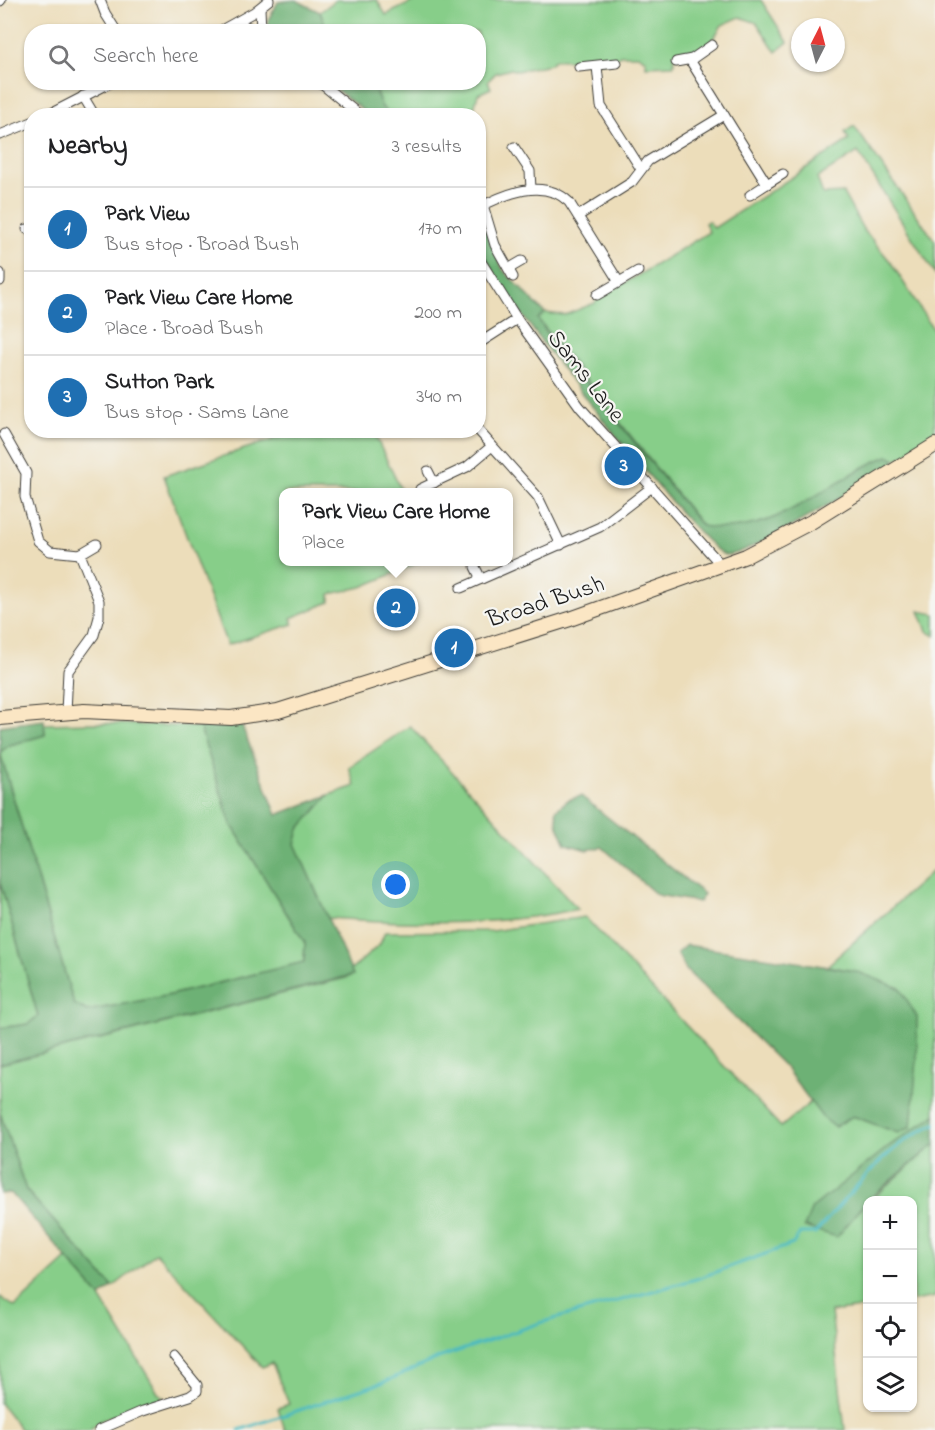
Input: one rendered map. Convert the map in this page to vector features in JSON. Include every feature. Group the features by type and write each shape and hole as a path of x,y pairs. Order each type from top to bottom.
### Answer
{"main road":[{"name":"Broad Bush","path":"0,718 66,712 231,718 260,716 468,652 722,566 784,537 935,445"}],"street":[{"path":"100,0 112,24"},
{"path":"233,24 260,8 268,0"},
{"path":"260,8 260,24"},
{"path":"237,22 242,24"},
{"path":"676,62 690,60 712,45"},
{"path":"690,60 767,184"},
{"path":"579,67 617,63"},
{"path":"597,66 601,106 640,169"},
{"path":"61,108 95,90"},
{"path":"329,90 351,108"},
{"path":"83,96 90,108"},
{"path":"578,216 632,182 640,169 658,154 724,115"},
{"path":"0,135 24,125"},
{"path":"514,147 530,171 531,189"},
{"path":"750,195 783,174"},
{"path":"486,204 512,192 531,189 566,199 619,282"},
{"path":"486,220 495,245 511,272 522,261"},
{"name":"Sams Lane","path":"486,269 580,407 722,566"},
{"path":"597,295 638,272"},
{"path":"0,273 0,281"},
{"path":"486,339 518,319"},
{"path":"4,434 26,473 25,497 38,541 50,551 67,555 80,554 97,544"},
{"path":"485,438 538,497 561,545"},
{"path":"422,488 467,467 492,446"},
{"path":"428,471 434,483"},
{"path":"513,565 609,522 652,487"},
{"path":"66,712 68,670 93,635 99,617 99,602 80,554"},
{"path":"461,588 512,566"},
{"path":"475,567 481,579"},
{"path":"99,1430 143,1410 190,1396 197,1391 197,1385 174,1357"}],"green space":[{"path":"296,0 320,12 325,24 269,24 268,20 278,2"},
{"path":"336,0 377,0 386,15 416,0 446,0 447,3 454,0 761,0 788,42 776,52 757,23 740,17 722,25 710,44 689,55 674,57 674,65 646,66 646,60 638,55 620,55 614,59 598,62 554,60 550,64 496,73 488,81 491,88 478,94 474,108 382,108 375,90 486,90 486,24 325,24 320,12"},
{"path":"337,90 375,90 383,108 360,108"},
{"path":"854,126 935,241 935,274 858,152 817,178 823,194 843,193 863,229 890,261 935,332 935,442 899,458 770,532 722,551 538,319 545,313 565,315 595,303 598,297 709,232 705,223 708,221 714,228 849,140 845,132"},
{"path":"486,230 503,270 545,313 538,319 550,337 702,526 727,528 750,525 794,509 855,472 888,456 895,459 892,466 781,532 737,553 725,555 712,546 691,524 604,421 555,359 504,288 486,258"},
{"path":"277,438 376,438 400,488 279,488 279,566 412,566 362,587 330,594 330,602 291,618 293,624 227,645 164,476"},
{"path":"919,611 935,614 935,636 927,631"},
{"path":"44,720 45,735 10,745 0,752 0,726"},
{"path":"95,723 200,727 231,824 305,943 304,962 166,996 87,1011 74,1004 0,752 10,745 45,735 44,724"},
{"path":"199,725 242,726 277,815 329,795 299,829 295,844 353,975 0,1064 0,1028 28,1024 38,1016 0,882 0,753 74,1004 87,1011 166,996 304,962 305,943 231,824"},
{"path":"410,726 578,909 547,915 484,921 422,923 328,918 295,844 299,829 329,795 355,786 349,767"},
{"path":"581,796 704,894 699,902 657,895 602,847 587,850 566,844 558,826 556,810 568,800"},
{"path":"935,869 935,1115 889,1146 856,1214 863,1207 863,1308 831,1312 845,1430 285,1430 278,1408 289,1404 272,1363 262,1367 156,1253 113,1287 26,1190 0,1113 0,1064 346,978 353,975 351,970 380,944 385,932 492,931 585,917 781,1127 812,1101 898,1133 911,1127 912,1103 855,971 827,966"},
{"path":"0,882 38,1016 28,1024 0,1028"},
{"path":"686,945 855,971 900,988 917,1017 917,1060 911,1127 898,1133 853,1116 835,1127 822,1117 785,1067 686,970 677,953"},
{"path":"0,1113 26,1190 113,1287 100,1297 11,1193 0,1194"},
{"path":"935,1115 935,1144 873,1196 863,1196 863,1206 837,1237 804,1227 812,1208 889,1146"},
{"path":"935,1144 935,1297 917,1300 917,1196 876,1196"},
{"path":"67,1259 100,1297 158,1393 164,1397 102,1420 89,1430 21,1430 0,1403 0,1297 15,1307"}],"waterway":[{"path":"239,1430 384,1382 441,1357 543,1322 696,1279 793,1244 800,1233 815,1233 855,1187 900,1144 935,1124"}],"place":[{"name":"Sutton Park","path":"624,466"},
{"name":"Park View Care Home","path":"396,608"},
{"name":"Park View","path":"454,648"}]}
